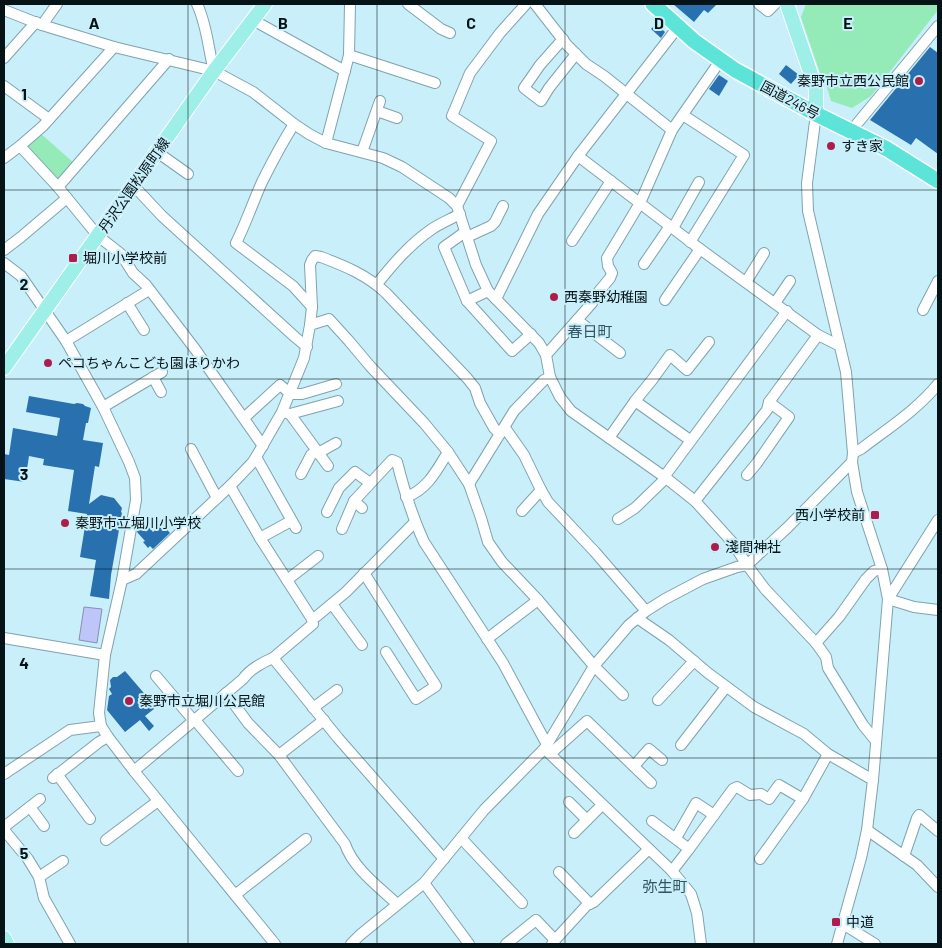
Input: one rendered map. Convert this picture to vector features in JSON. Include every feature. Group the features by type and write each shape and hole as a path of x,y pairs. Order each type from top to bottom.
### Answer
{"highway":[{"name":"国道246号","path":"653,4 678,28 720,61 816,114 887,149 938,181"}],"main road":[{"name":"丹沢公園松原町線","path":"4,368 214,70 265,4"},
{"path":"787,4 816,89 816,114"},
{"path":"4,938 7,944"}],"street":[{"path":"4,58 58,4"},
{"path":"197,4 206,27 214,70"},
{"path":"326,143 349,55 350,4"},
{"path":"408,4 443,33"},
{"path":"377,284 409,247 458,210 491,141 452,116 470,73 500,33 526,4"},
{"path":"535,4 562,39 586,64 672,130"},
{"path":"759,4 768,11 775,4"},
{"path":"9,9 39,24 114,47 214,70 253,92 294,124 326,143 383,158 402,167 449,198 458,210 476,265 488,291 539,343 546,355 550,377 560,397 571,411 665,478 695,502 732,543 765,588 816,643 826,657 828,668 863,725 876,741"},
{"path":"253,20 345,71"},
{"path":"852,131 938,26"},
{"path":"496,299 538,214 578,156 678,28"},
{"path":"562,39 524,88 541,101 576,54"},
{"path":"6,152 20,146 49,120 114,47"},
{"path":"349,55 434,83"},
{"path":"58,187 170,59"},
{"path":"546,355 610,278 612,272 608,266 607,258 640,203 672,130 720,61"},
{"path":"4,86 49,120"},
{"path":"362,152 378,106 397,118"},
{"path":"816,114 807,183 808,211 846,372 852,458 858,492 882,569 888,599 867,830 837,944"},
{"path":"683,115 744,155 690,242"},
{"path":"294,124 262,182 236,243 293,286 312,307"},
{"path":"20,146 58,187 98,236 121,254 133,273 146,285 195,349 263,446"},
{"path":"157,152 188,174"},
{"path":"578,156 690,242 818,334 840,346"},
{"path":"572,241 611,181"},
{"path":"644,264 671,227 699,182"},
{"path":"133,185 162,216 307,347"},
{"path":"4,250 66,198"},
{"path":"503,206 491,226 466,235 444,247 467,301 512,351 531,334"},
{"path":"665,300 700,249"},
{"path":"746,282 764,253"},
{"path":"122,580 136,574 230,486 252,463 286,413 290,394 307,347 312,307 310,265 316,256 355,271 377,284 467,378 475,388 480,404 494,428 502,431 524,455 548,502 595,552 646,611"},
{"path":"4,263 22,276 66,341 103,407 135,478 136,500 122,580 105,655 99,713 102,726 134,771 275,944"},
{"path":"775,303 790,281"},
{"path":"923,310 938,281"},
{"path":"66,341 149,290"},
{"path":"467,301 488,291"},
{"path":"127,303 144,330"},
{"path":"618,518 635,508 665,478 690,440 787,312"},
{"path":"310,324 329,319 448,452 469,484 488,542 502,562 623,696"},
{"path":"577,320 620,353"},
{"path":"695,502 767,410 769,402 818,334"},
{"path":"609,438 670,356 688,370 709,342"},
{"path":"103,407 158,374 161,392"},
{"path":"469,484 514,411 544,380 550,377"},
{"path":"244,418 280,385 290,394 302,394 336,384"},
{"path":"548,749 594,666 637,618 665,599 704,579 747,565 781,533 861,449 911,411 937,387"},
{"path":"286,413 338,401"},
{"path":"635,401 690,440"},
{"path":"747,475 789,417 769,402"},
{"path":"286,413 328,466"},
{"path":"301,474 311,455 336,443"},
{"path":"191,449 218,498"},
{"path":"406,496 411,495 431,480 448,452"},
{"path":"256,457 294,525 260,538"},
{"path":"342,529 354,501 392,460 397,462 406,496 424,542 503,663 545,740 548,749 602,805 672,871 691,894 697,913 702,944"},
{"path":"327,512 339,488 355,472 370,483"},
{"path":"134,771 246,675 273,658 313,624 312,619 260,538 230,486"},
{"path":"522,511 541,490"},
{"path":"354,501 362,508"},
{"path":"888,599 938,520"},
{"path":"312,619 346,592 415,522"},
{"path":"287,580 318,556"},
{"path":"816,643 838,618 866,579 874,571 882,569"},
{"path":"364,574 436,686 416,699 386,652"},
{"path":"888,599 914,607 938,610"},
{"path":"487,639 538,600"},
{"path":"332,604 361,637"},
{"path":"637,618 669,640 726,687 754,707 804,734 828,754 873,780"},
{"path":"4,638 105,655"},
{"path":"273,658 313,708 444,859"},
{"path":"658,700 694,661"},
{"path":"156,676 170,685 195,720 234,759 238,770"},
{"path":"681,745 726,687"},
{"path":"313,708 337,690"},
{"path":"226,694 248,723 279,755 345,844 353,861 397,904"},
{"path":"279,755 324,720"},
{"path":"351,944 424,883 496,798 548,749 587,721 651,783"},
{"path":"4,774 70,730 102,726"},
{"path":"90,819 86,806 55,776 108,737"},
{"path":"634,766 649,749 662,760"},
{"path":"760,859 803,799 828,754"},
{"path":"672,871 733,789 738,787 750,795 761,794 769,799 779,785 803,799"},
{"path":"40,799 4,829 28,859 39,877 44,898 70,944"},
{"path":"106,840 158,801"},
{"path":"569,802 587,820"},
{"path":"676,838 696,803 714,815"},
{"path":"574,833 602,805"},
{"path":"30,807 44,826"},
{"path":"904,856 919,816 938,831"},
{"path":"652,821 690,849"},
{"path":"867,830 917,865 938,887"},
{"path":"461,838 522,903"},
{"path":"235,895 306,839"},
{"path":"506,944 536,920 554,942 587,905 594,902 649,849"},
{"path":"39,877 63,861"},
{"path":"559,872 590,904"},
{"path":"424,883 469,944"},
{"path":"843,924 875,944"}],"green space":[{"path":"806,4 938,4 938,10 871,96 852,108 831,101 801,17"},
{"path":"40,133 74,163 59,180 55,180 26,148 27,144"}],"water":[{"path":"84,607 102,609 97,643 79,640"}],"building":[{"path":"673,4 717,4 708,13 704,10 694,22"},
{"path":"656,24 665,32 661,38 651,29"},
{"name":"秦野市立西公民館","path":"930,47 938,53 938,154 916,138 911,145 870,120"},
{"path":"786,65 799,75 791,84 779,74"},
{"path":"719,75 728,81 719,96 709,89"},
{"path":"29,396 83,404 91,408 83,440 103,443 99,467 95,466 89,504 101,495 114,498 122,508 109,599 90,596 96,560 80,557 87,514 68,511 74,470 43,465 44,459 29,456 25,482 4,479 4,454 9,455 13,428 57,436 60,418 26,412"},
{"path":"145,523 153,532 162,524 170,533 153,549 150,546 148,548 137,532"},
{"name":"淺間神社","path":"716,541 721,548 714,553 709,547"},
{"name":"秦野市立堀川公民館","path":"125,671 155,706 145,716 154,726 149,731 140,720 125,732 107,710 109,696 112,694 109,689 111,687 110,680"}],"place":[{"name":"秦野市立西公民館","path":"919,81"},
{"name":"すき家","path":"831,146"},
{"name":"堀川小学校前","path":"73,258"},
{"name":"西秦野幼稚園","path":"554,297"},
{"name":"ペコちゃんこども園ほりかわ","path":"48,363"},
{"name":"西小学校前","path":"875,515"},
{"name":"秦野市立堀川小学校","path":"65,523"},
{"name":"淺間神社","path":"715,547"},
{"name":"秦野市立堀川公民館","path":"129,701"},
{"name":"中道","path":"836,922"}],"district":[{"name":"春日町","path":"590,332"},
{"name":"弥生町","path":"665,887"}]}
